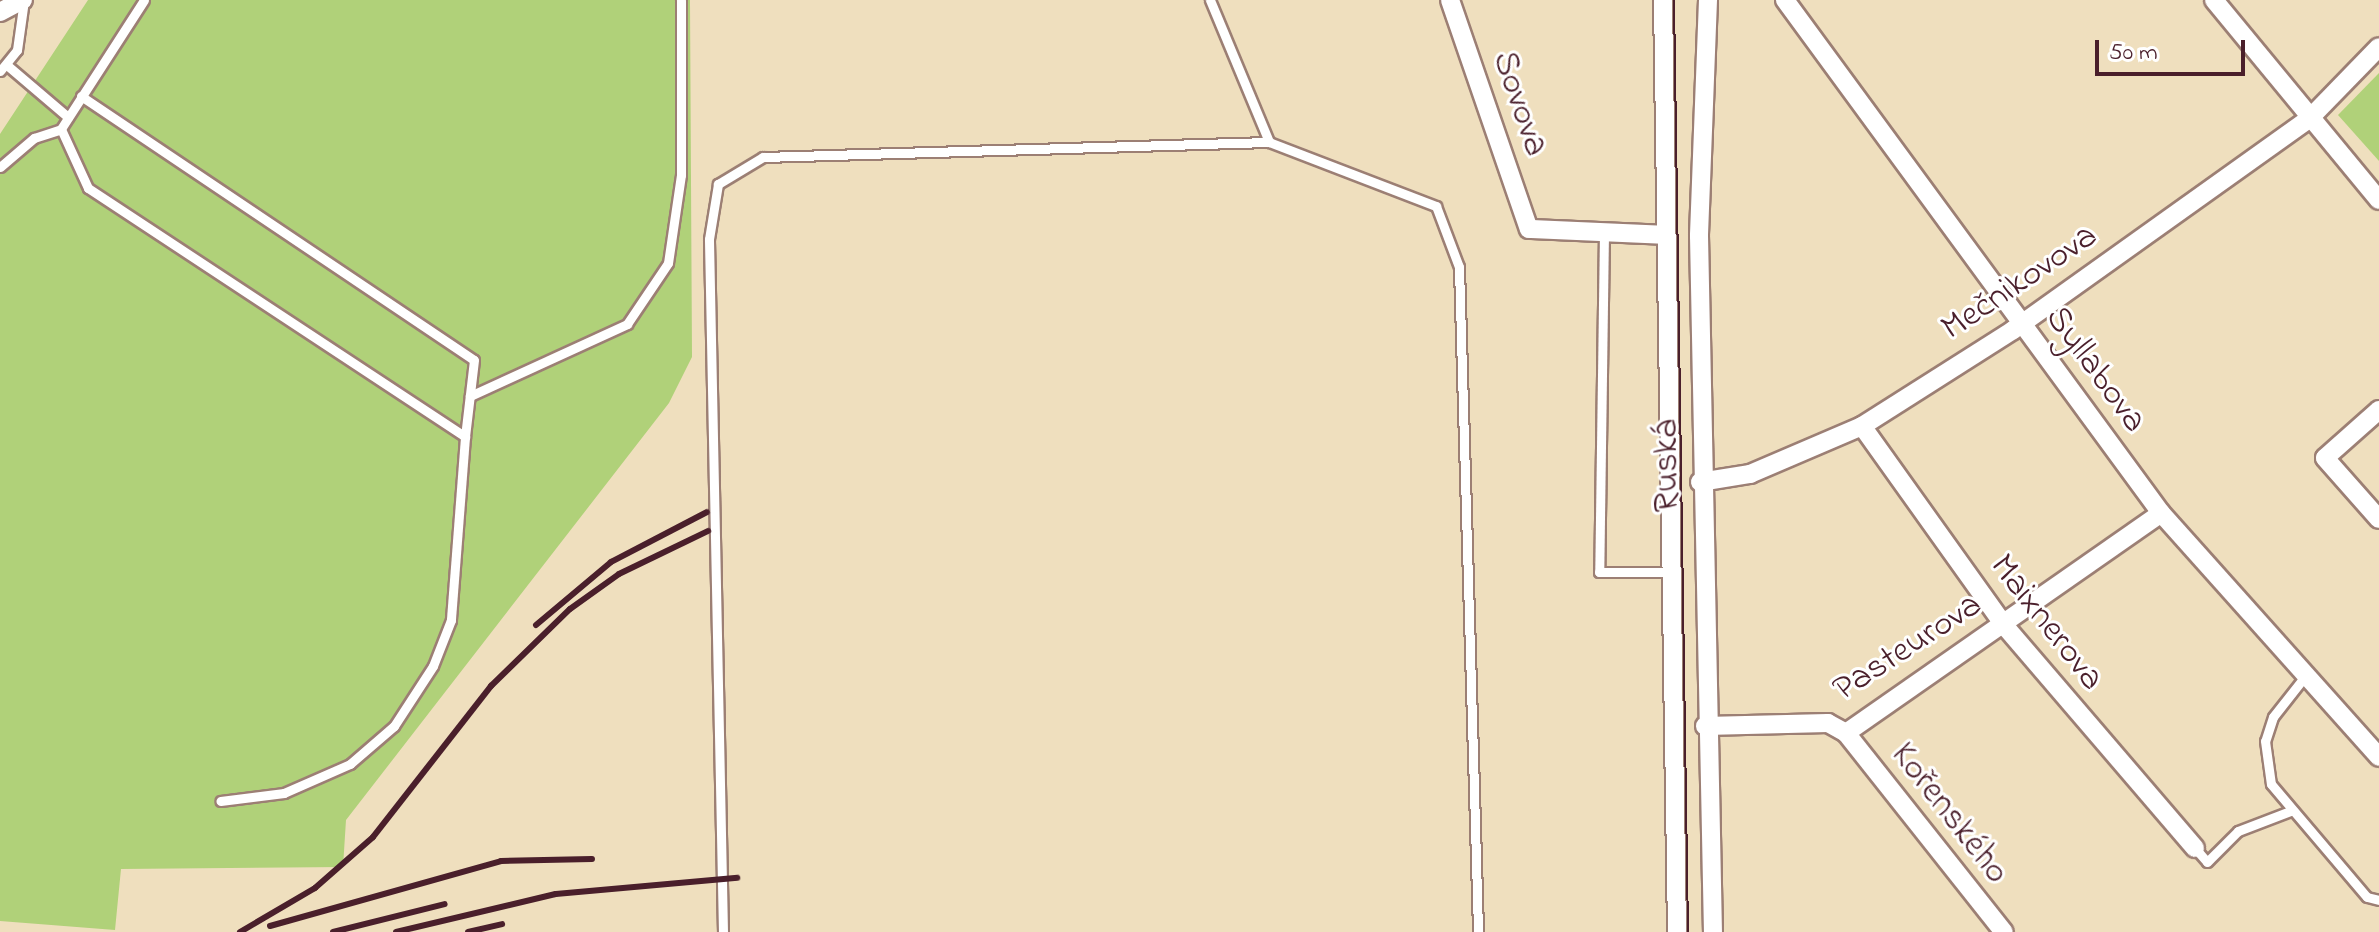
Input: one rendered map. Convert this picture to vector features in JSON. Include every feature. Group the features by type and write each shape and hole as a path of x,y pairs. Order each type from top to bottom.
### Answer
{"street":[{"path":"0,12 24,0"},
{"name":"Sovova","path":"1450,0 1529,229 1604,232"},
{"name":"Ruská","path":"1663,0 1677,932"},
{"name":"Ruská","path":"1708,0 1699,208 1700,482 1713,932"},
{"name":"Syllabova","path":"1785,0 2161,513 2379,757"},
{"path":"2214,0 2309,119 2379,200"},
{"name":"Mečnikovova","path":"1700,482 1750,474 1862,426 2022,324 2309,119 2379,47"},
{"path":"1604,232 1665,235"},
{"path":"2379,410 2325,458 2379,519"},
{"name":"Maixnerova","path":"1862,426 2003,624 2195,848"},
{"name":"Pasteurova","path":"1705,726 1828,723 1846,733 2161,513"},
{"name":"Kořenského","path":"1846,733 2004,932"}],"lane":[{"path":"24,0 4,68 68,117"},
{"path":"0,167 34,138 61,129 144,0"},
{"path":"470,396 627,324 668,263 681,175 681,0"},
{"path":"1210,0 1269,142"},
{"path":"81,96 474,360 451,620 433,666 394,726 350,764 284,793 220,801"},
{"path":"61,129 88,188 465,437"},
{"path":"723,932 709,239 718,184 763,157 1269,142 1436,206 1459,267 1478,932"},
{"path":"1604,232 1599,572 1670,572"},
{"path":"2306,675 2290,689 2265,741 2271,784 2290,811 2367,897 2379,900"},
{"path":"2195,848 2207,862 2238,831 2290,811"}],"green space":[{"path":"88,0 690,0 692,357 669,403 346,820 343,867 121,869 115,930 0,921 0,134"},
{"path":"2379,73 2379,161 2338,115"}],"tram line":[{"path":"1674,0 1688,932"}],"railway":[{"path":"536,625 611,562 707,512"},
{"path":"240,932 315,888 373,837 491,686 570,609 619,574 708,531"},
{"path":"270,926 501,861 592,859"},
{"path":"396,932 556,894 737,878"},
{"path":"333,932 445,904"},
{"path":"468,932 502,924"}]}
